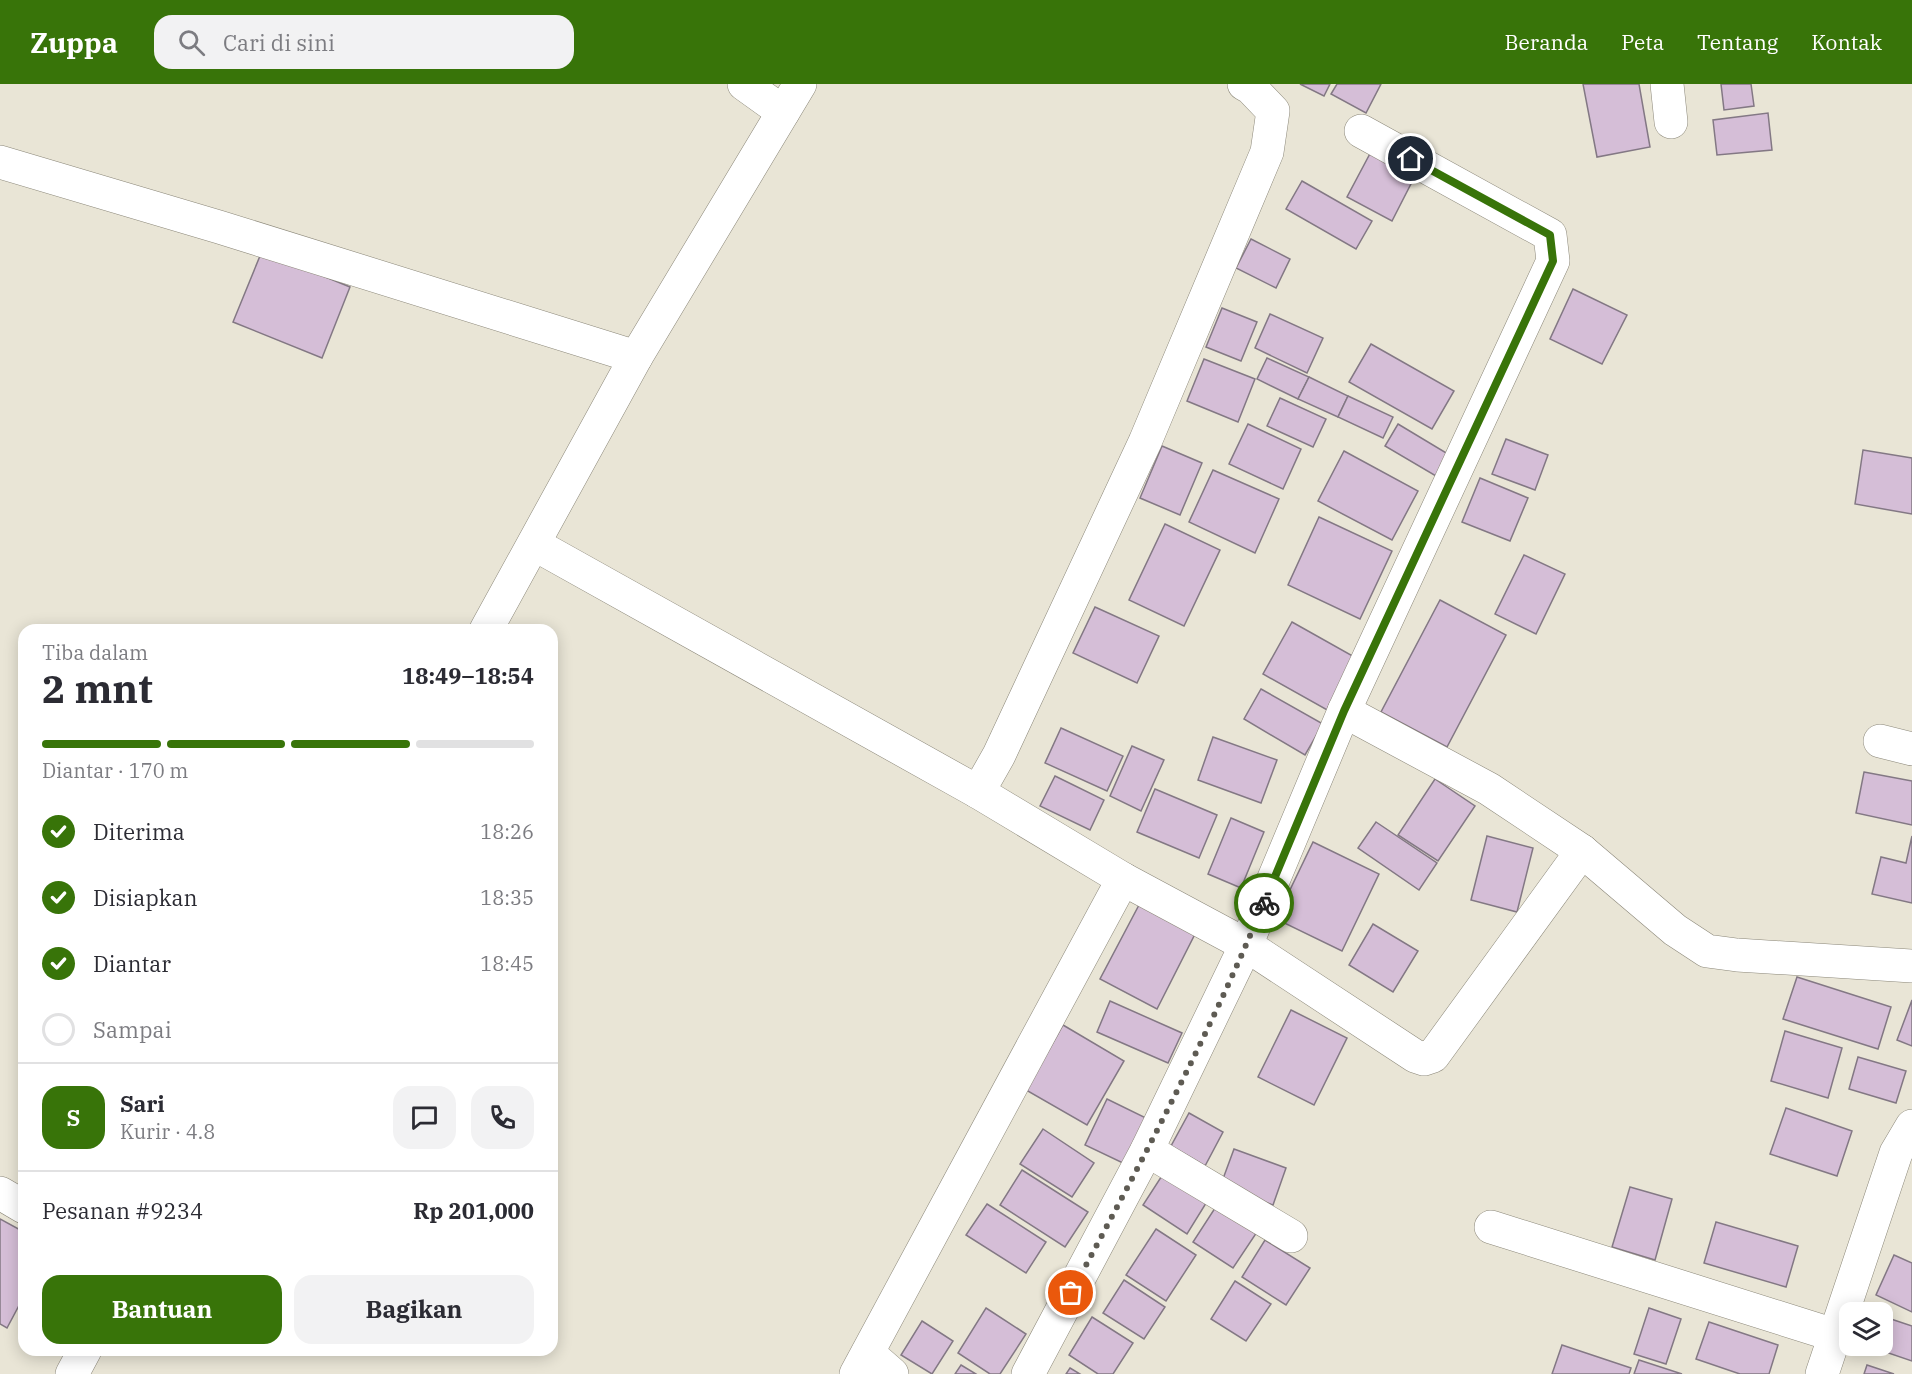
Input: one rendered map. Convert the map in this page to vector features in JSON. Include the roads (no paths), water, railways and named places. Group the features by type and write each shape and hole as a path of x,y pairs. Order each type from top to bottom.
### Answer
{"street":[{"path":"744,84 783,112"},
{"path":"489,624 636,357 800,84"},
{"path":"978,792 999,755 1145,442 1267,152 1273,111 1251,88 1244,84"},
{"path":"1667,84 1671,122"},
{"path":"1028,1374 1147,1150 1246,945 1344,711 1553,261 1550,235 1361,131"},
{"path":"0,162 219,227 636,357"},
{"path":"534,544 978,792 1123,879 1246,945 1415,1056 1424,1059 1433,1056 1582,851"},
{"path":"1344,711 1489,789 1582,851 1675,930 1707,951 1737,955 1912,966"},
{"path":"1880,741 1912,749"},
{"path":"892,1374 862,1364 1123,879"},
{"path":"1822,1374 1896,1153 1912,1126"},
{"path":"1147,1150 1291,1236"},
{"path":"0,1193 18,1204"},
{"path":"1491,1227 1834,1335"},
{"path":"72,1374 82,1356"}]}
